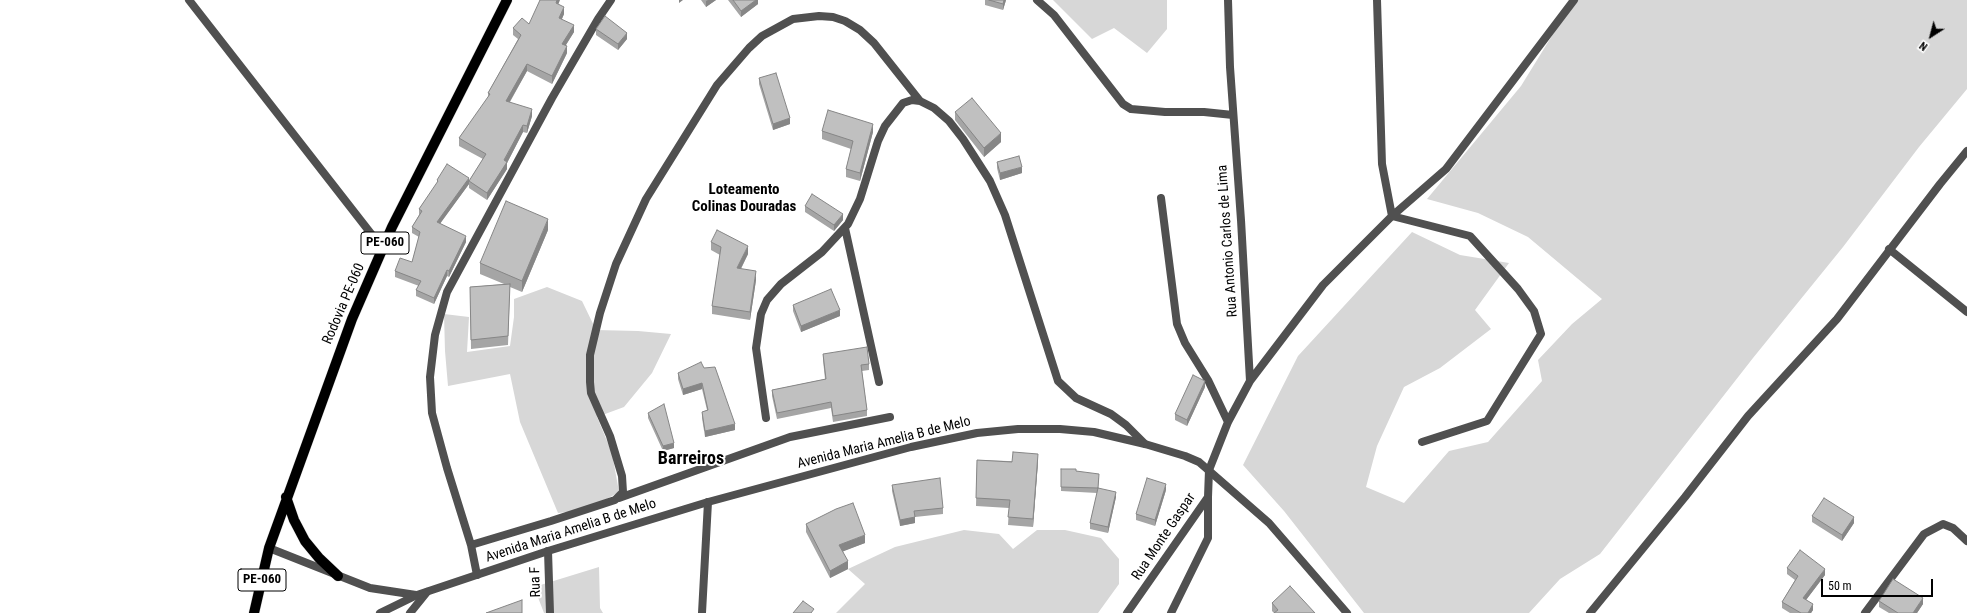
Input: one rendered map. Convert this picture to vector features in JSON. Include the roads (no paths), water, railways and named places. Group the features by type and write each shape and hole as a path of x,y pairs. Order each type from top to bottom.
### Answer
{"main road":[{"name":"Rodovia PE-060","path":"286,497 352,319 383,249 442,127 508,0"},
{"name":"PE-060","path":"254,613 269,548 286,497"},
{"path":"286,497 294,520 310,550 338,576"}],"street":[{"path":"189,0 383,249"},
{"path":"477,575 471,545 432,412 430,377 432,351 440,314 447,292 552,98 598,19 611,0"},
{"path":"1037,0 1054,15 1123,104 1131,109 1165,112 1204,112 1233,116"},
{"name":"Rua Antonio Carlos de Lima","path":"1228,0 1233,116 1241,220 1250,381"},
{"path":"1377,0 1382,164 1392,216"},
{"path":"1209,470 1228,422 1250,381 1323,285 1392,216 1446,169 1574,0"},
{"path":"618,498 624,491 622,476 610,436 591,393 590,355 600,313 616,264 646,199 717,85 749,48 762,36 793,19 819,16 845,21 860,30 874,43 920,101"},
{"path":"766,418 756,348 761,314 767,300 781,284 822,252 845,228 860,199 878,141 886,126 903,103 912,100 920,101 934,108 949,121 967,144 990,182 1008,221 1058,381 1076,398 1111,414 1126,425 1145,444"},
{"path":"1590,613 1685,497 1748,416 1837,319 1889,249 1967,151"},
{"path":"1162,198 1177,324 1185,343 1208,380 1228,422"},
{"path":"1392,216 1470,236 1518,289 1534,311 1541,334 1487,421 1422,442"},
{"path":"845,228 879,382"},
{"path":"1889,249 1967,312"},
{"path":"471,545 551,521 790,437 890,416"},
{"name":"Avenida Maria Amelia B de Melo","path":"380,613 417,595 548,551 708,502 911,447 977,433 1018,429 1060,429 1094,432 1145,444 1185,456 1199,462 1269,522 1347,613"},
{"name":"Rua Monte Gaspar","path":"1127,613 1208,498 1209,470"},
{"path":"1171,613 1208,538 1208,498"},
{"path":"702,613 708,502"},
{"path":"1864,613 1924,534 1943,524 1953,528 1967,541"},
{"path":"269,548 374,589 417,595"},
{"name":"Rua F","path":"548,551 550,613"},
{"path":"410,613 427,592"}],"district":[{"name":"Loteamento Colinas Douradas","path":"744,198"},
{"name":"Barreiros","path":"691,459"}]}
